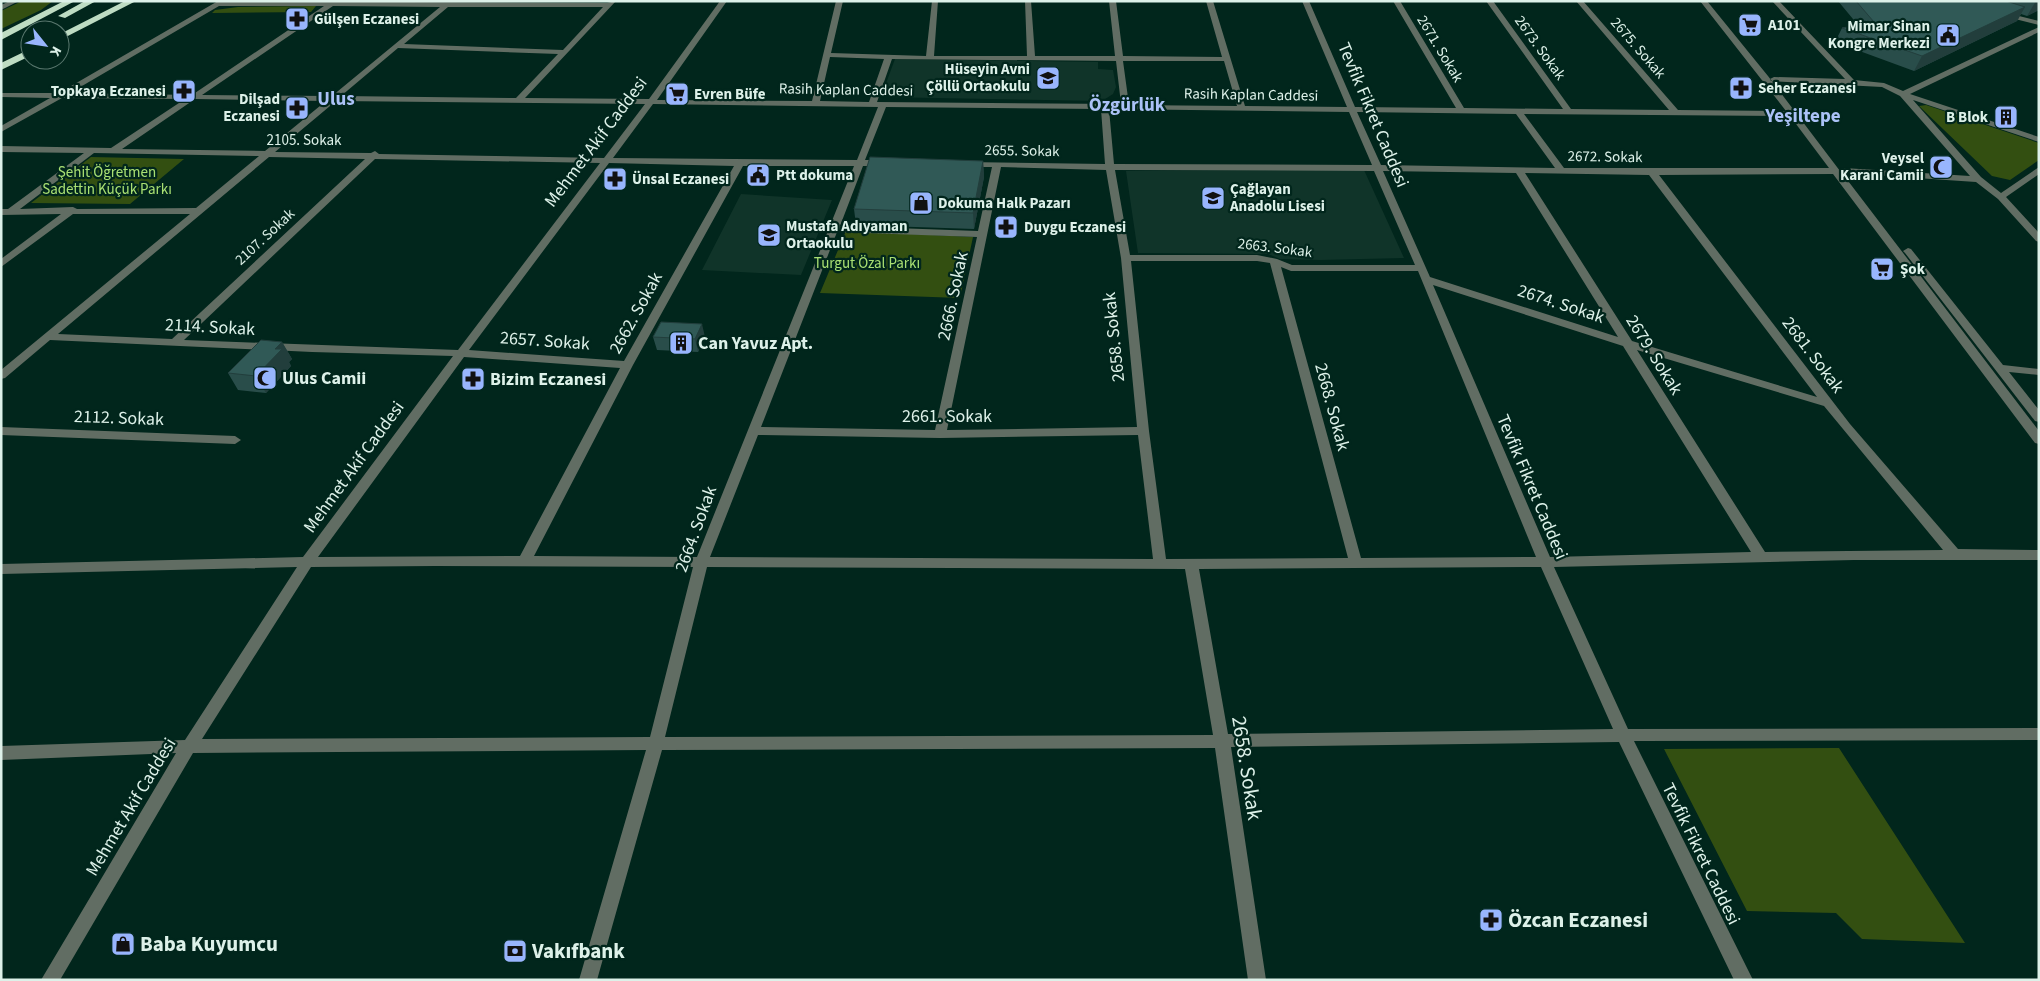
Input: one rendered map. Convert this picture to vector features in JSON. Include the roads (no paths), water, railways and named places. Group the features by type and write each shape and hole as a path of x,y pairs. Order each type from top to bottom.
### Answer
{"highway":[{"path":"1,38 71,1"},
{"path":"54,20 92,1"},
{"path":"70,22 112,1"},
{"path":"70,32 132,1"},
{"path":"102,15 142,1"},
{"path":"1,46 20,37"},
{"path":"1,57 20,48"},
{"path":"1,67 20,57"}],"street":[{"path":"1,8 16,1"},
{"name":"Mehmet Akif Caddesi","path":"50,980 189,746 307,562 606,159 651,102 724,1"},
{"path":"815,104 840,1"},
{"path":"930,58 935,1"},
{"path":"1028,1 1031,58"},
{"path":"1112,1 1125,107"},
{"path":"1209,1 1242,108"},
{"name":"Tevfik Fikret Caddesi","path":"1305,1 1545,562 1623,735 1744,980"},
{"name":"2671. Sokak","path":"1396,1 1462,111"},
{"name":"2673. Sokak","path":"1489,1 1569,112"},
{"name":"2675. Sokak","path":"1579,1 1676,113"},
{"path":"1703,1 1765,78 1791,114 2039,418"},
{"path":"1713,1 1774,79 1902,258 2039,440"},
{"path":"1775,1 1852,82"},
{"path":"1,130 220,3 612,3"},
{"path":"519,100 612,3"},
{"path":"113,151 332,4"},
{"path":"1,376 448,4"},
{"path":"1994,11 2039,23"},
{"path":"1902,94 2039,29"},
{"path":"397,46 564,52"},
{"path":"827,55 930,58 1226,60"},
{"name":"2664. Sokak","path":"588,980 656,743 701,562 859,163 889,57"},
{"path":"1774,79 1884,85 1902,94 2039,140"},
{"path":"1902,94 1978,179 2001,197 2039,239"},
{"name":"Rasih Kaplan Caddesi","path":"1,95 1791,114"},
{"name":"2658. Sokak","path":"1105,107 1110,167 1126,258 1143,430 1160,564"},
{"path":"1518,111 1562,170"},
{"name":"2105. Sokak","path":"1,148 606,159"},
{"path":"5,212 92,151"},
{"name":"2107. Sokak","path":"176,342 375,154"},
{"path":"606,159 740,163 898,163"},
{"name":"2662. Sokak","path":"524,562 627,365 740,163"},
{"name":"2655. Sokak","path":"958,164 1110,167 1376,168"},
{"name":"2666. Sokak","path":"940,434 997,164"},
{"name":"2672. Sokak","path":"1376,168 1652,172 1839,171 1978,179"},
{"name":"2679. Sokak","path":"1519,170 1761,557"},
{"path":"2001,197 2039,170"},
{"name":"2681. Sokak","path":"1652,172 1846,427 1954,554"},
{"path":"5,212 74,210 199,211"},
{"path":"1,264 74,210"},
{"path":"833,228 983,234"},
{"name":"2663. Sokak","path":"1126,258 1257,258 1274,261 1291,268 1423,274"},
{"name":"2668. Sokak","path":"1274,261 1356,562"},
{"name":"2674. Sokak","path":"1423,274 1626,343 1829,404"},
{"name":"2114. Sokak","path":"48,337 312,349 461,353"},
{"name":"2657. Sokak","path":"461,353 627,365"},
{"path":"2000,368 2039,372"},
{"name":"2661. Sokak","path":"752,431 940,434 1143,430"},
{"name":"2112. Sokak","path":"1,431 235,440"},
{"path":"1,569 135,564 307,562 1160,564 1545,562 1954,554 2039,555"},
{"name":"2658. Sokak","path":"1191,563 1222,741 1258,980"},
{"path":"1,753 189,746 1222,741 1623,735 2039,734"}],"place":[{"name":"Gülşen Eczanesi","path":"297,19"},
{"name":"A101","path":"1750,25"},
{"name":"Mimar Sinan Kongre Merkezi","path":"1948,35"},
{"name":"Hüseyin Avni Çöllü Ortaokulu","path":"1048,78"},
{"name":"Seher Eczanesi","path":"1741,88"},
{"name":"Topkaya Eczanesi","path":"184,91"},
{"name":"Evren Büfe","path":"677,94"},
{"name":"Dilşad Eczanesi","path":"297,108"},
{"name":"B Blok","path":"2006,117"},
{"name":"Veysel Karani Camii","path":"1941,167"},
{"name":"Ptt dokuma","path":"758,175"},
{"name":"Ünsal Eczanesi","path":"615,179"},
{"name":"Çağlayan Anadolu Lisesi","path":"1213,198"},
{"name":"Dokuma Halk Pazarı","path":"921,203"},
{"name":"Duygu Eczanesi","path":"1006,227"},
{"name":"Mustafa Adıyaman Ortaokulu","path":"769,235"},
{"name":"Şok","path":"1882,269"},
{"name":"Can Yavuz Apt.","path":"681,343"},
{"name":"Ulus Camii","path":"265,378"},
{"name":"Bizim Eczanesi","path":"473,379"},
{"name":"Özcan Eczanesi","path":"1491,920"},
{"name":"Baba Kuyumcu","path":"123,944"},
{"name":"Vakıfbank","path":"515,951"}],"district":[{"name":"Ulus","path":"336,99"},
{"name":"Özgürlük","path":"1127,105"},
{"name":"Yeşiltepe","path":"1803,116"}],"park label":[{"name":"Şehit Öğretmen Sadettin Küçük Parkı","path":"107,180"},
{"name":"Turgut Özal Parkı","path":"867,263"}]}
